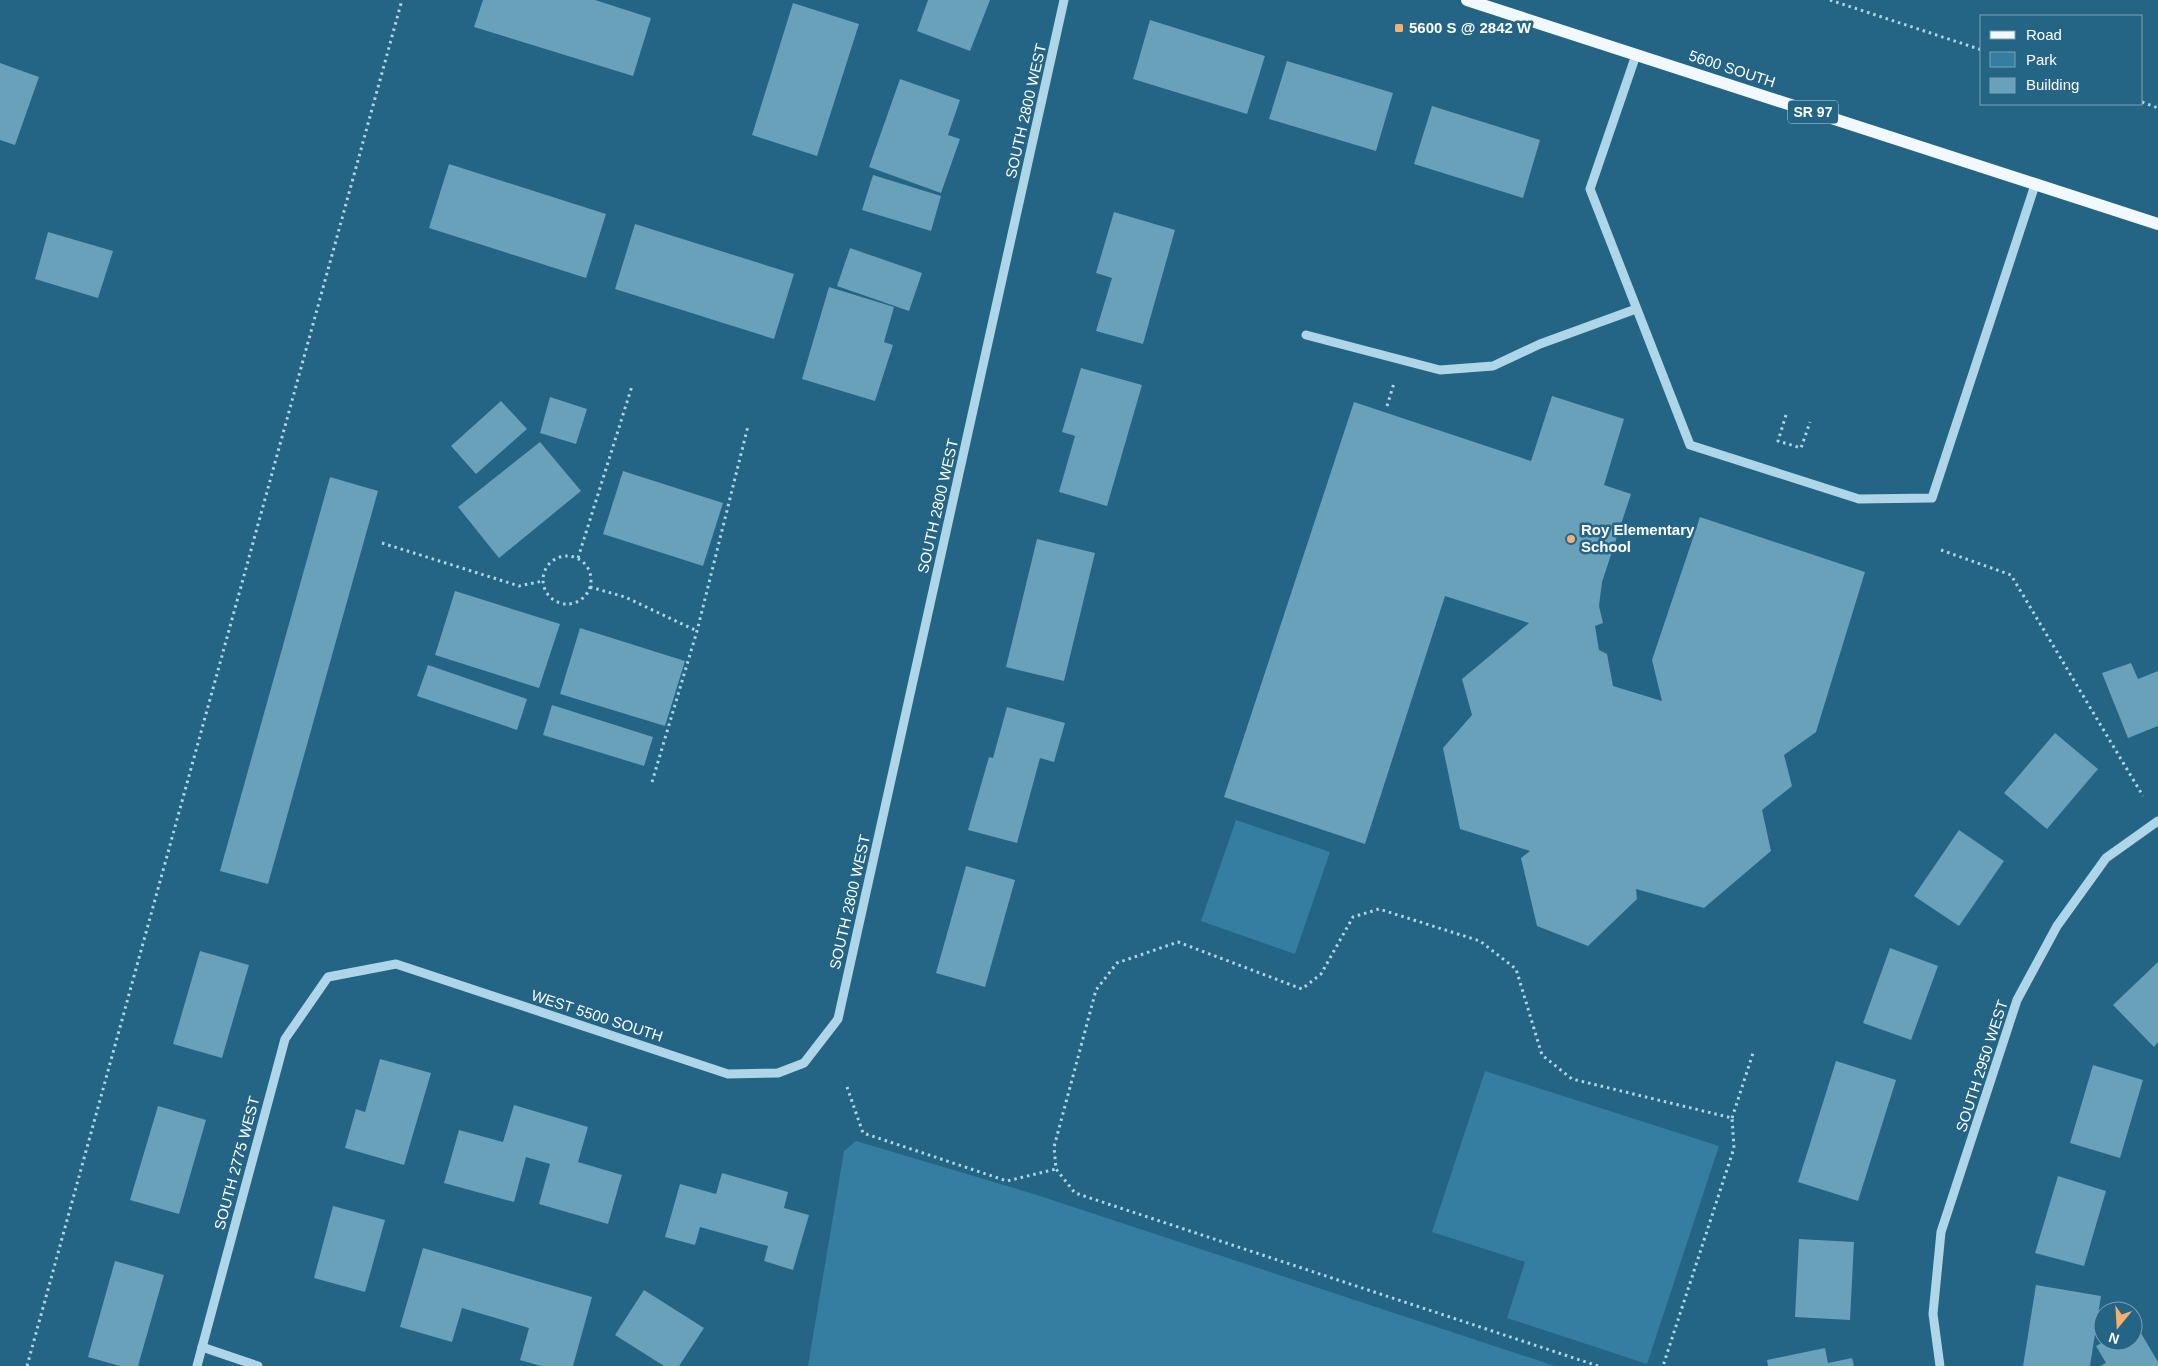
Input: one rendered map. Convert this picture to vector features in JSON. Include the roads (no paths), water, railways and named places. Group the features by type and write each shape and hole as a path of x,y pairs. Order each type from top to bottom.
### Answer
{"main road":[{"name":"5600 SOUTH","path":"1468,0 2158,224"}],"street":[{"name":"SOUTH 2800 WEST","path":"838,1019 1064,0"},
{"path":"1636,55 1590,189 1690,445 1859,499 1932,498 2035,184"},
{"path":"1306,335 1440,370 1494,366 1540,344 1636,309"},
{"name":"SOUTH 2950 WEST","path":"1940,1366 1933,1314 1941,1232 2017,1000 2057,926 2106,858 2158,821"},
{"name":"WEST 5500 SOUTH","path":"328,977 396,964 728,1074 778,1074 804,1063 838,1019"},
{"name":"SOUTH 2775 WEST","path":"197,1366 285,1039 328,977"},
{"path":"202,1347 258,1366"}],"place":[{"name":"5600 S @ 2842 W","path":"1399,28"},
{"name":"Roy Elementary School","path":"1571,539"}]}
